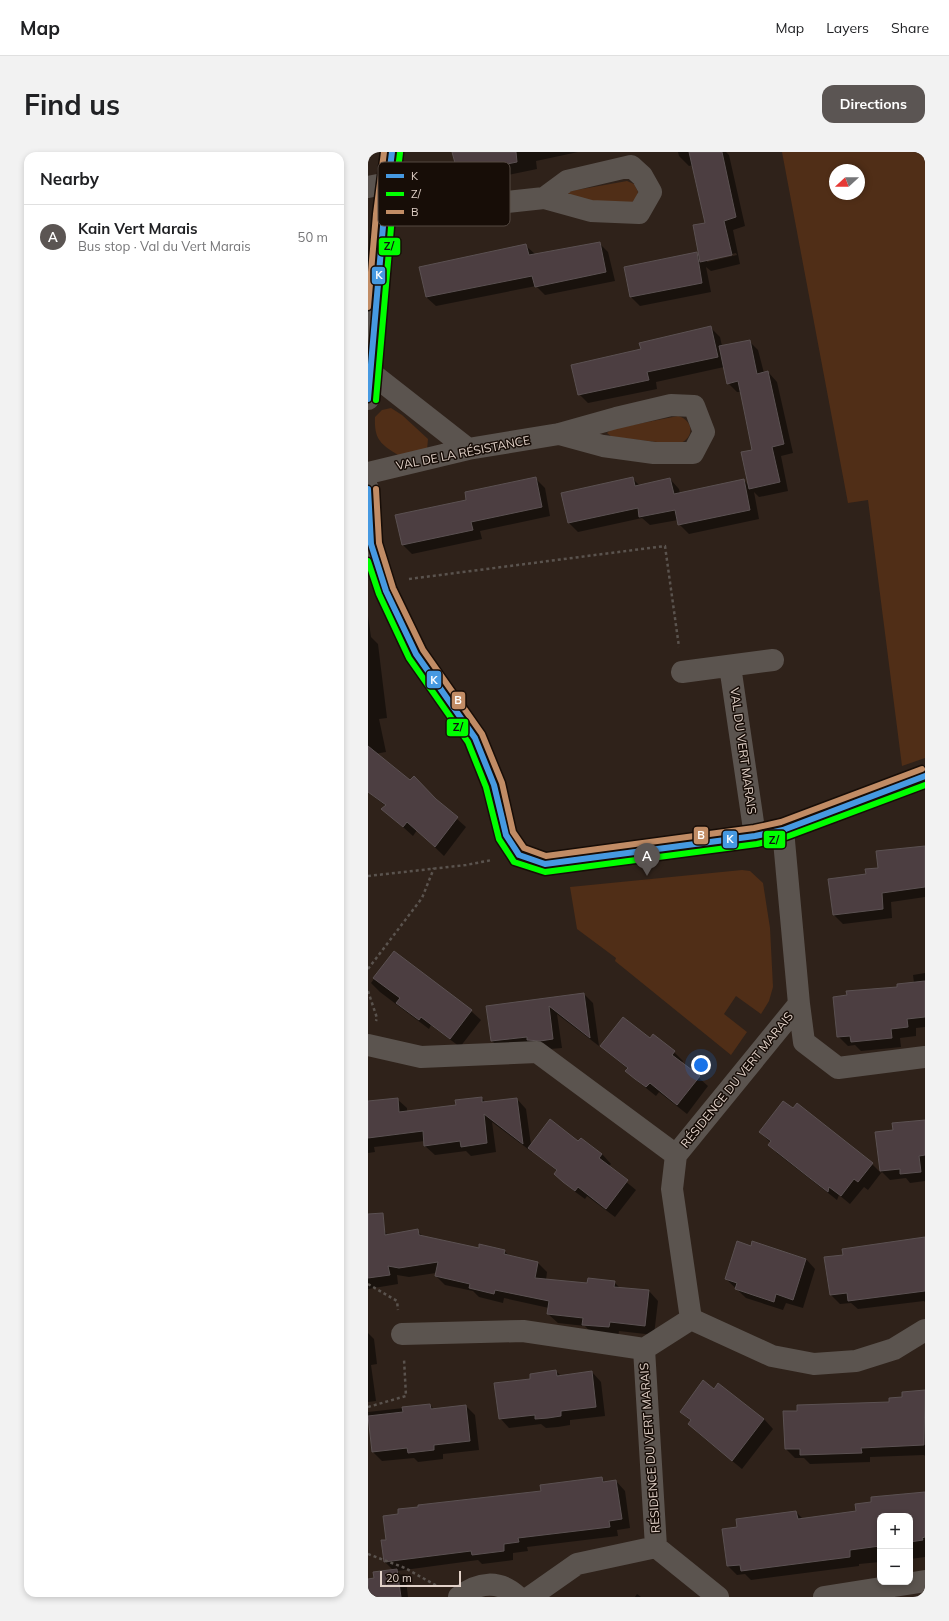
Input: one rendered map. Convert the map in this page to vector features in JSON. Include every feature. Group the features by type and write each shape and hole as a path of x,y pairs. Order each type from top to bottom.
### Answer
{"street":[{"path":"388,162 392,152"},
{"path":"510,202 544,198"},
{"path":"368,399 383,226"},
{"path":"371,373 468,449"},
{"name":"VAL DE LA RÉSISTANCE","path":"368,473 468,449 559,434 616,418 671,405 694,406 704,432 693,453 654,453 603,446 559,434"},
{"path":"368,489 371,544 382,582 416,654 475,738 494,785 506,835 519,855 545,864 755,836 782,830 925,776"},
{"path":"682,672 773,660"},
{"name":"VAL DU VERT MARAIS","path":"730,666 755,836"},
{"name":"RÉSIDENCE DU VERT MARAIS","path":"782,830 804,1042 838,1068 925,1057"},
{"name":"RÉSIDENCE DU VERT MARAIS","path":"402,1334 523,1331 644,1349 691,1319 672,1188 676,1155 799,1004"},
{"name":"RÉSIDENCE DU VERT MARAIS","path":"368,1045 422,1057 537,1052 676,1155"},
{"path":"691,1319 772,1356 814,1364 856,1361 894,1348 925,1330"},
{"name":"RÉSIDENCE DU VERT MARAIS","path":"644,1349 656,1547 718,1597"},
{"name":"RÉSIDENCE DU VERT MARAIS","path":"530,1597 577,1564 656,1547"},
{"path":"824,1597 925,1581"},
{"path":"451,1593 484,1584 499,1585 518,1597"}],"path":[{"path":"382,582 665,546 682,672"},
{"path":"368,876 466,865 519,855"},
{"path":"368,969 422,898 434,868"},
{"path":"368,1554 405,1568 451,1593"}],"shaded area":[{"path":"782,152 925,152 925,758 902,766 868,500 848,503"},
{"path":"627,181 634,184 638,192 635,200 631,203 573,200 567,197 571,191"},
{"path":"391,408 402,415 428,439 427,450 398,455 387,448 379,440 376,431 375,417 382,410"},
{"path":"678,416 688,422 690,431 689,436 686,439 675,444 612,437 607,433 612,429"},
{"path":"742,870 750,871 763,883 770,928 773,987 769,1001 761,1014 736,996 724,1014 747,1032 731,1055 615,961 616,958 577,929 570,887"}],"building":[{"path":"452,152 516,152 517,162 510,163 510,162 455,162"},
{"path":"689,152 722,152 736,217 724,221 732,255 700,262 693,225 705,223"},
{"path":"600,242 606,272 535,287 532,276 426,297 419,267 526,244 529,255"},
{"path":"697,252 702,283 630,297 624,267"},
{"path":"711,326 718,357 647,372 649,380 578,395 571,365 641,349 639,343"},
{"path":"750,340 757,374 768,371 784,444 772,447 780,482 749,489 741,452 752,450 738,381 727,384 719,346"},
{"path":"536,477 542,507 471,522 473,530 402,545 395,515 466,500 465,492"},
{"path":"633,477 635,486 670,478 674,494 744,479 750,510 678,525 675,510 639,517 638,508 568,523 561,493"},
{"path":"368,746 410,780 414,776 436,799 458,817 435,847 407,822 403,827 381,809 386,805 368,792"},
{"path":"925,846 925,887 882,893 883,909 833,915 828,879 866,874 865,869 878,868 876,851"},
{"path":"394,951 472,1010 450,1039 421,1017 419,1020 396,1003 400,998 373,978"},
{"path":"925,981 925,1017 907,1019 908,1027 891,1029 892,1038 851,1042 850,1036 837,1037 833,997 847,995 846,991 897,987 897,984"},
{"path":"584,993 590,1038 549,1006 553,1039 540,1041 527,1040 527,1037 491,1041 486,1006"},
{"path":"623,1017 650,1038 653,1034 675,1051 672,1055 700,1076 677,1105 650,1083 646,1087 635,1079 625,1071 628,1068 600,1046"},
{"path":"482,1097 482,1102 517,1098 523,1144 484,1114 487,1143 461,1147 460,1141 424,1146 423,1131 368,1138 368,1101 398,1098 399,1112 456,1105 455,1100"},
{"path":"783,1101 793,1108 797,1103 873,1163 858,1182 854,1179 841,1196 829,1187 828,1192 806,1175 768,1145 771,1141 759,1132"},
{"path":"550,1119 578,1141 581,1138 602,1154 599,1158 628,1180 606,1209 578,1187 575,1191 563,1182 554,1174 557,1170 528,1148"},
{"path":"925,1120 925,1155 919,1156 921,1172 900,1174 900,1169 880,1171 875,1132 893,1130 892,1123"},
{"path":"383,1213 385,1235 418,1229 419,1235 479,1248 479,1244 505,1250 504,1254 538,1262 535,1278 587,1283 588,1278 615,1281 614,1287 649,1290 645,1326 610,1322 609,1327 582,1325 583,1318 547,1314 549,1301 495,1290 494,1294 469,1288 470,1284 435,1276 438,1262 399,1268 388,1266 390,1275 368,1278 368,1214"},
{"path":"925,1237 925,1291 848,1301 847,1293 830,1295 824,1257 843,1255 842,1249"},
{"path":"737,1241 751,1246 752,1241 806,1259 793,1300 776,1294 774,1302 735,1289 737,1283 725,1279"},
{"path":"556,1370 557,1376 592,1371 596,1407 561,1411 561,1416 548,1418 535,1419 535,1415 499,1419 494,1383 530,1379 530,1374"},
{"path":"703,1380 714,1389 718,1383 764,1419 732,1461 688,1424 691,1420 680,1412"},
{"path":"925,1390 924,1445 861,1448 862,1453 800,1455 800,1449 785,1449 783,1411 797,1411 797,1405 889,1402 889,1398 902,1397 902,1392"},
{"path":"430,1404 431,1409 466,1405 470,1441 434,1445 434,1450 408,1453 407,1448 372,1452 368,1416 403,1412 402,1407"},
{"path":"602,1477 603,1482 616,1480 622,1519 609,1521 610,1527 518,1538 519,1542 504,1544 504,1551 472,1555 471,1551 384,1562 381,1540 386,1540 383,1516 398,1514 398,1509 418,1507 418,1505 541,1491 540,1485"},
{"path":"925,1492 925,1537 922,1538 923,1540 913,1542 913,1513 877,1513 877,1546 850,1550 850,1557 741,1571 740,1565 727,1566 722,1529 737,1527 736,1519 796,1511 798,1519 856,1511 855,1504 871,1502 871,1497"},
{"path":"397,1569 401,1597 368,1597 368,1579 374,1578 373,1572"}],"transit line":[{"name":"B","path":"383,162 384,152"},
{"name":"K","path":"391,162 392,152"},
{"name":"Z/","path":"399,162 400,153"},
{"name":"B","path":"368,307 378,198"},
{"name":"K","path":"368,399 383,226"},
{"name":"Z/","path":"376,400 391,226"},
{"name":"K","path":"368,489 371,544 386,591 416,654 475,738 494,785 506,835 519,855 545,864 755,836 783,830 925,776"},
{"name":"B","path":"376,489 379,543 393,588 423,650 482,734 502,783 513,832 524,848 546,856 754,828 781,822 922,769"},
{"name":"Z/","path":"368,561 379,594 409,658 468,742 486,787 499,839 514,862 545,872 757,844 786,837 925,785"}],"place":[{"name":"Kain Vert Marais","path":"647,876"}]}
